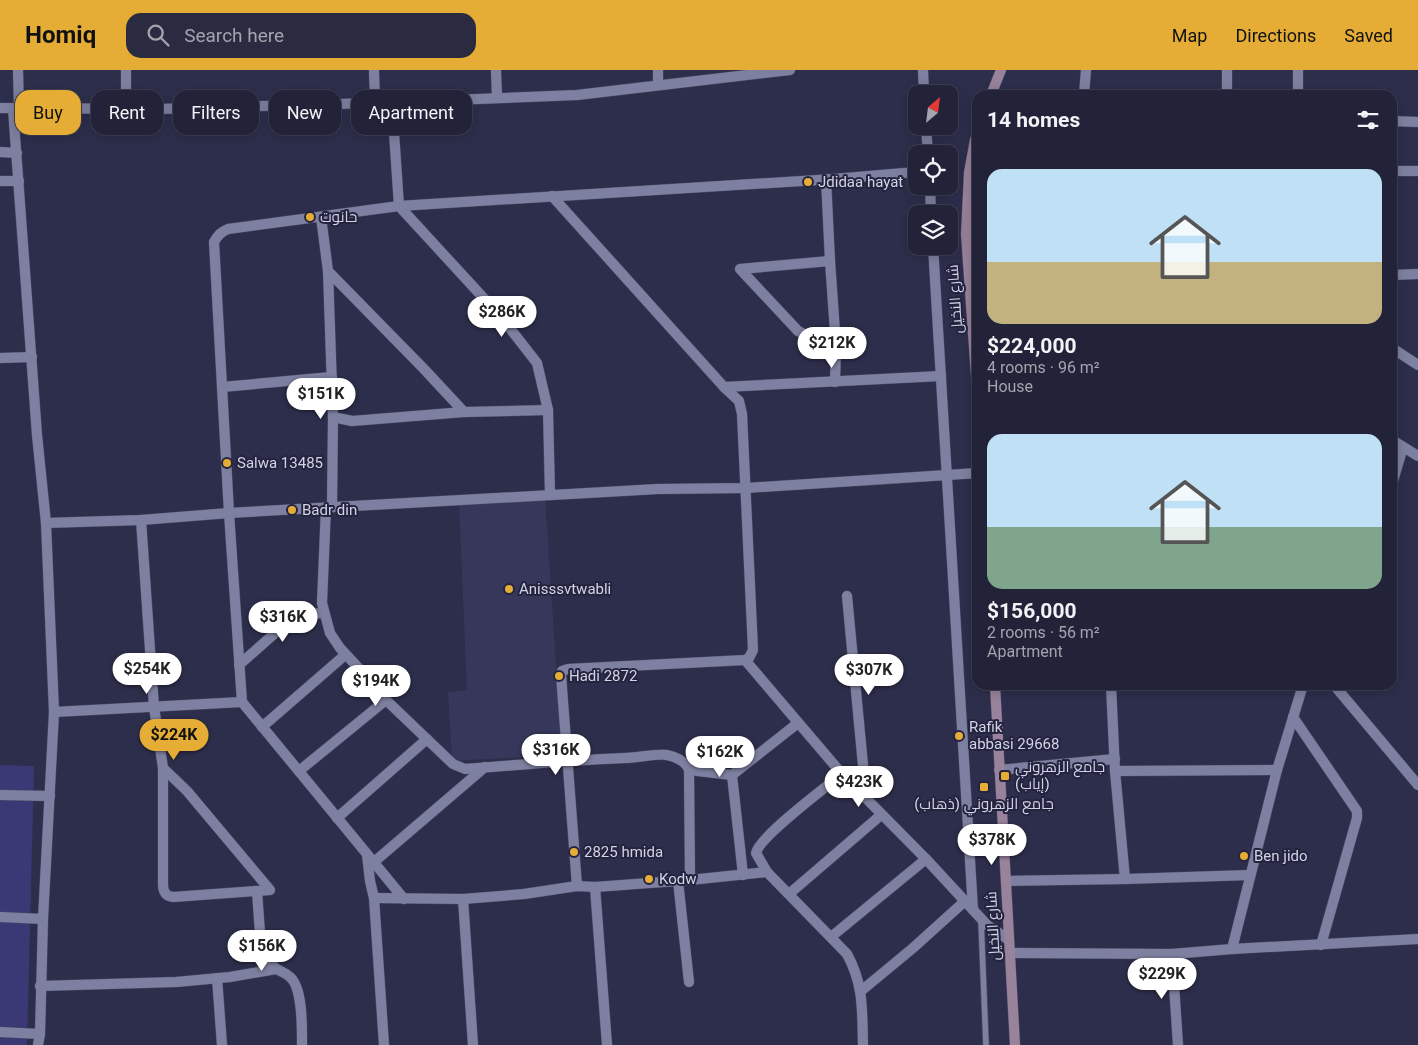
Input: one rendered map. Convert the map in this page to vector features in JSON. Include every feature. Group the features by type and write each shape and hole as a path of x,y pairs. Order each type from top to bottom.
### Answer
{"main road":[{"path":"993,90 1001,70"},
{"name":"شارع النخيل","path":"972,160 966,234 972,306"},
{"name":"شارع النخيل","path":"994,690 1015,1045"}],"street":[{"path":"17,90 18,70"},
{"path":"126,70 126,90"},
{"path":"374,70 374,90"},
{"path":"496,70 497,98"},
{"path":"658,70 658,85"},
{"path":"472,99 577,95 738,73 790,70"},
{"path":"923,70 924,85"},
{"path":"1084,90 1086,70"},
{"path":"1227,70 1227,90"},
{"path":"1298,70 1298,90"},
{"path":"163,109 351,104"},
{"path":"0,108 15,109"},
{"path":"1397,121 1418,122"},
{"path":"17,135 37,435 46,523 54,712 38,1045"},
{"path":"394,135 399,206 501,318 537,363 548,410 550,495"},
{"path":"0,152 17,153"},
{"path":"1397,171 1418,171"},
{"path":"404,899 242,702 214,242 217,236 228,229 399,206 908,173"},
{"path":"826,179 836,346 835,382"},
{"path":"0,181 19,181"},
{"path":"552,196 741,406 753,650 749,658 745,660 564,670 561,675 577,886"},
{"path":"321,216 328,271 333,417 329,507 322,584 322,604 330,633 345,655 386,700 444,757 458,767 465,769 568,760 640,758 666,755 686,764 689,770 690,880"},
{"path":"966,234 972,234"},
{"path":"934,255 977,914"},
{"path":"830,261 740,268 798,331 804,335 836,346"},
{"path":"328,271 464,412"},
{"path":"1397,274 1418,274"},
{"path":"1397,351 1418,366"},
{"path":"0,358 32,356"},
{"path":"724,387 941,376"},
{"path":"222,387 332,377"},
{"path":"333,417 352,421 464,412 548,410"},
{"path":"1397,443 1418,456"},
{"path":"1397,467 1403,447"},
{"path":"46,523 141,520 329,507 658,489 746,488 972,473"},
{"path":"141,520 154,707 163,768 163,884 165,893 173,897 270,890 187,791 163,768"},
{"path":"847,596 866,797"},
{"path":"240,665 283,626 297,617 306,614 324,613"},
{"path":"262,727 345,655"},
{"path":"745,660 842,774 987,925 1009,940"},
{"path":"1111,690 1115,772 1125,879"},
{"path":"1232,949 1277,770 1301,690"},
{"path":"1338,690 1418,785"},
{"path":"299,771 386,700"},
{"path":"54,712 242,702"},
{"path":"1293,717 1357,811 1357,818 1321,945"},
{"path":"689,770 732,774 798,723"},
{"path":"337,818 427,740"},
{"path":"1000,770 1115,759"},
{"path":"384,1045 374,898 370,881 371,858 486,767"},
{"path":"1115,772 1277,770"},
{"path":"732,774 743,875"},
{"path":"842,774 785,821 759,846 756,853 767,872 848,954 855,968 861,991 863,1045"},
{"path":"0,795 50,796"},
{"path":"789,894 881,815"},
{"path":"831,937 926,860"},
{"path":"374,898 463,899 524,894 577,886 678,881 767,872"},
{"path":"1006,881 1250,875"},
{"path":"678,881 689,982"},
{"path":"595,886 607,1045"},
{"path":"257,891 260,948 276,969 290,976 296,983 301,1010 302,1045"},
{"path":"463,899 473,1045"},
{"path":"861,991 913,948 965,901"},
{"path":"0,917 43,919"},
{"path":"1010,953 1172,954 1418,939"},
{"path":"1172,954 1178,1045"},
{"path":"40,986 176,982 276,969"},
{"path":"217,978 222,1045"},
{"path":"0,1032 40,1034"}],"lane":[{"path":"977,914 986,1045"}],"shaded area":[{"path":"545,497 562,755 452,761 448,692 467,690 459,502"},
{"path":"0,765 34,766 27,1045 0,1045"}],"place":[{"name":"Jdidaa hayat","path":"808,182"},
{"name":"حانوت","path":"310,217"},
{"name":"Salwa 13485","path":"227,463"},
{"name":"Badr din","path":"292,510"},
{"name":"Anisssvtwabli","path":"509,589"},
{"name":"Hadi 2872","path":"559,676"},
{"name":"Rafik abbasi 29668","path":"959,736"},
{"name":"جامع الزهروني (إياب)","path":"1005,776"},
{"name":"جامع الزهروني (ذهاب)","path":"984,787"},
{"name":"2825 hmida","path":"574,852"},
{"name":"Ben jido","path":"1244,856"},
{"name":"Kodw","path":"649,879"}]}
